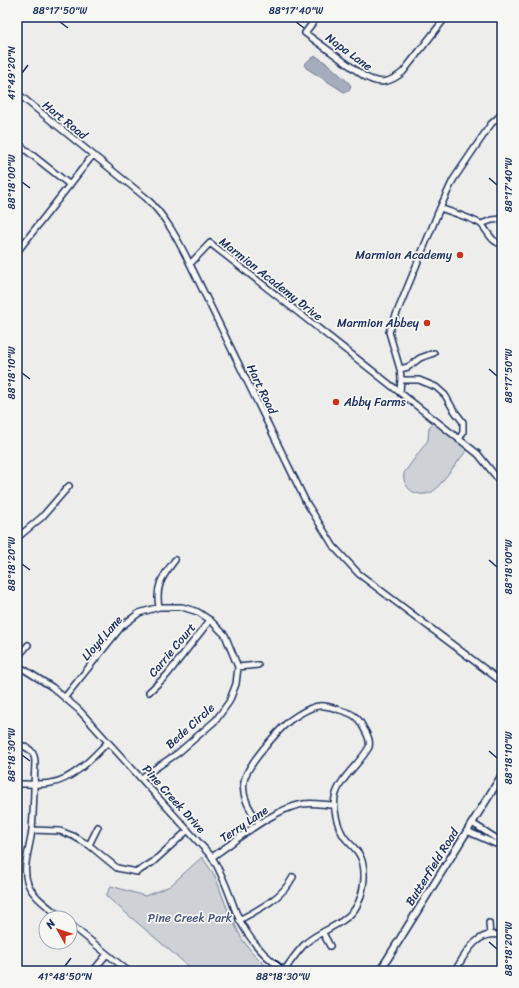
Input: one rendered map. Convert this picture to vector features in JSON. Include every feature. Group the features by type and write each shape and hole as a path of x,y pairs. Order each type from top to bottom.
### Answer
{"main road":[{"name":"Butterfield Road","path":"380,971 502,775"}],"street":[{"name":"Napa Lane","path":"317,17 305,33 364,76 379,82 396,78 403,72 446,17"},
{"name":"Hart Road","path":"17,93 156,207 175,235 190,264 306,502 334,547 359,574 502,682"},
{"path":"400,392 400,369 389,332 450,186 491,124 502,114"},
{"path":"17,142 70,185"},
{"path":"17,252 93,155"},
{"path":"440,208 481,224 502,219"},
{"path":"481,224 490,238 496,243 502,244"},
{"name":"Marmion Academy Drive","path":"190,264 210,243 478,454 502,484"},
{"path":"400,369 408,367 420,358 434,353"},
{"path":"401,380 419,380 436,387 445,394 453,409 463,422 463,432 459,440"},
{"path":"17,538 42,517 69,486"},
{"path":"175,560 161,578 157,595 159,607 188,609 198,612 210,620 225,635 238,667 258,665"},
{"name":"Lloyd Lane","path":"65,697 122,626 138,613 159,607"},
{"name":"Carrie Court","path":"149,692 167,675 210,620"},
{"path":"17,658 28,645"},
{"name":"Pine Creek Drive","path":"17,665 65,697 108,742 212,857 224,877 240,920 250,938 258,948 284,971"},
{"name":"Bede Circle","path":"141,778 178,753 216,720 229,702 236,684 238,667"},
{"path":"259,823 250,810 245,798 243,787 244,780 246,774 256,759 288,722 300,714 319,706 326,706 356,716 360,720 370,741 369,748 340,785 335,797 334,805 343,835 360,854 364,871 362,892 354,909 343,921 308,942 296,954 284,971"},
{"path":"17,784 34,785 52,783 68,778 108,742"},
{"path":"21,745 32,750 35,755 32,830 26,869 27,883 39,899 52,910"},
{"name":"Terry Lane","path":"212,857 259,823 284,810 303,804 334,805"},
{"path":"472,822 502,843"},
{"path":"89,845 98,827"},
{"path":"32,830 60,832 89,845 117,868 137,872 153,862 188,830"},
{"path":"467,831 496,844 502,843"},
{"path":"240,920 264,907 288,887 293,877"},
{"path":"489,923 490,935"},
{"path":"78,930 128,971"},
{"path":"323,933 330,946"},
{"path":"455,971 472,945 480,938 490,935 502,936"},
{"path":"94,971 107,954"}],"green space":[{"path":"434,422 468,449 436,489 425,494 419,494 409,489 406,485 404,473 428,440 429,427"},
{"name":"Pine Creek Park","path":"202,857 215,876 228,911 242,939 251,951 271,971 194,971 106,896 111,886 145,896 170,886"}],"water":[{"path":"316,56 329,65 349,83 351,86 349,91 344,92 306,68 304,65"}],"place":[{"name":"Marmion Academy","path":"460,255"},
{"name":"Marmion Abbey","path":"427,323"},
{"name":"Abby Farms","path":"336,402"}]}
